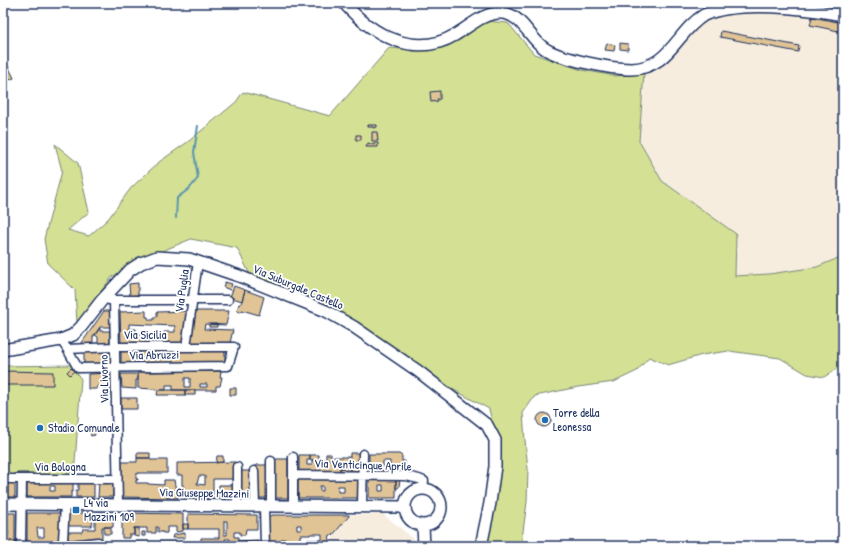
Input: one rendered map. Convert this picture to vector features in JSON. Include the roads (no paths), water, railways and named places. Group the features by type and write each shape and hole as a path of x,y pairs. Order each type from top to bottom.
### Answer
{"street":[{"path":"344,3 361,19 380,32 398,41 418,45 439,42 452,37 486,16 496,13 505,13 517,20 537,43 554,54 600,65 628,69 647,66 660,59 669,52 696,21 703,15 719,8 740,5 778,5 843,15"},
{"name":"Via Suburgale Castello","path":"3,350 64,344 81,327 102,300 130,270 157,257 189,258 239,276 326,311 354,327 418,371 486,424 494,440 495,466 490,503 481,546"},
{"name":"Via Puglia","path":"186,347 198,262"},
{"path":"102,300 228,300"},
{"name":"Via Livorno","path":"114,300 118,505"},
{"name":"Via Sicilia","path":"64,344 115,347 234,347 228,366"},
{"name":"Via Abruzzi","path":"64,344 78,368 228,366"},
{"path":"362,506 363,454"},
{"path":"293,457 293,506"},
{"path":"263,507 271,461"},
{"path":"237,467 237,506"},
{"path":"254,471 263,507 265,546"},
{"name":"Via Venticinque Aprile","path":"293,475 406,476 424,481 423,489"},
{"name":"Via Bologna","path":"3,479 117,479"},
{"path":"21,546 22,479"},
{"path":"423,489 434,493 438,497 442,507 441,513 434,522 423,526 412,522 406,512 405,507 411,494 423,489"},
{"name":"Via Giuseppe Mazzini","path":"3,504 405,507"},
{"path":"60,546 63,540 65,504"},
{"path":"423,526 424,546"},
{"path":"60,546 98,542"}],"waterway":[{"path":"176,218 177,198 190,188 198,178 194,152 198,126"}],"place":[{"name":"Torre della Leonessa","path":"545,420"},
{"name":"Stadio Comunale","path":"40,428"},
{"name":"L4 via Mazzini 109","path":"76,510"}]}
